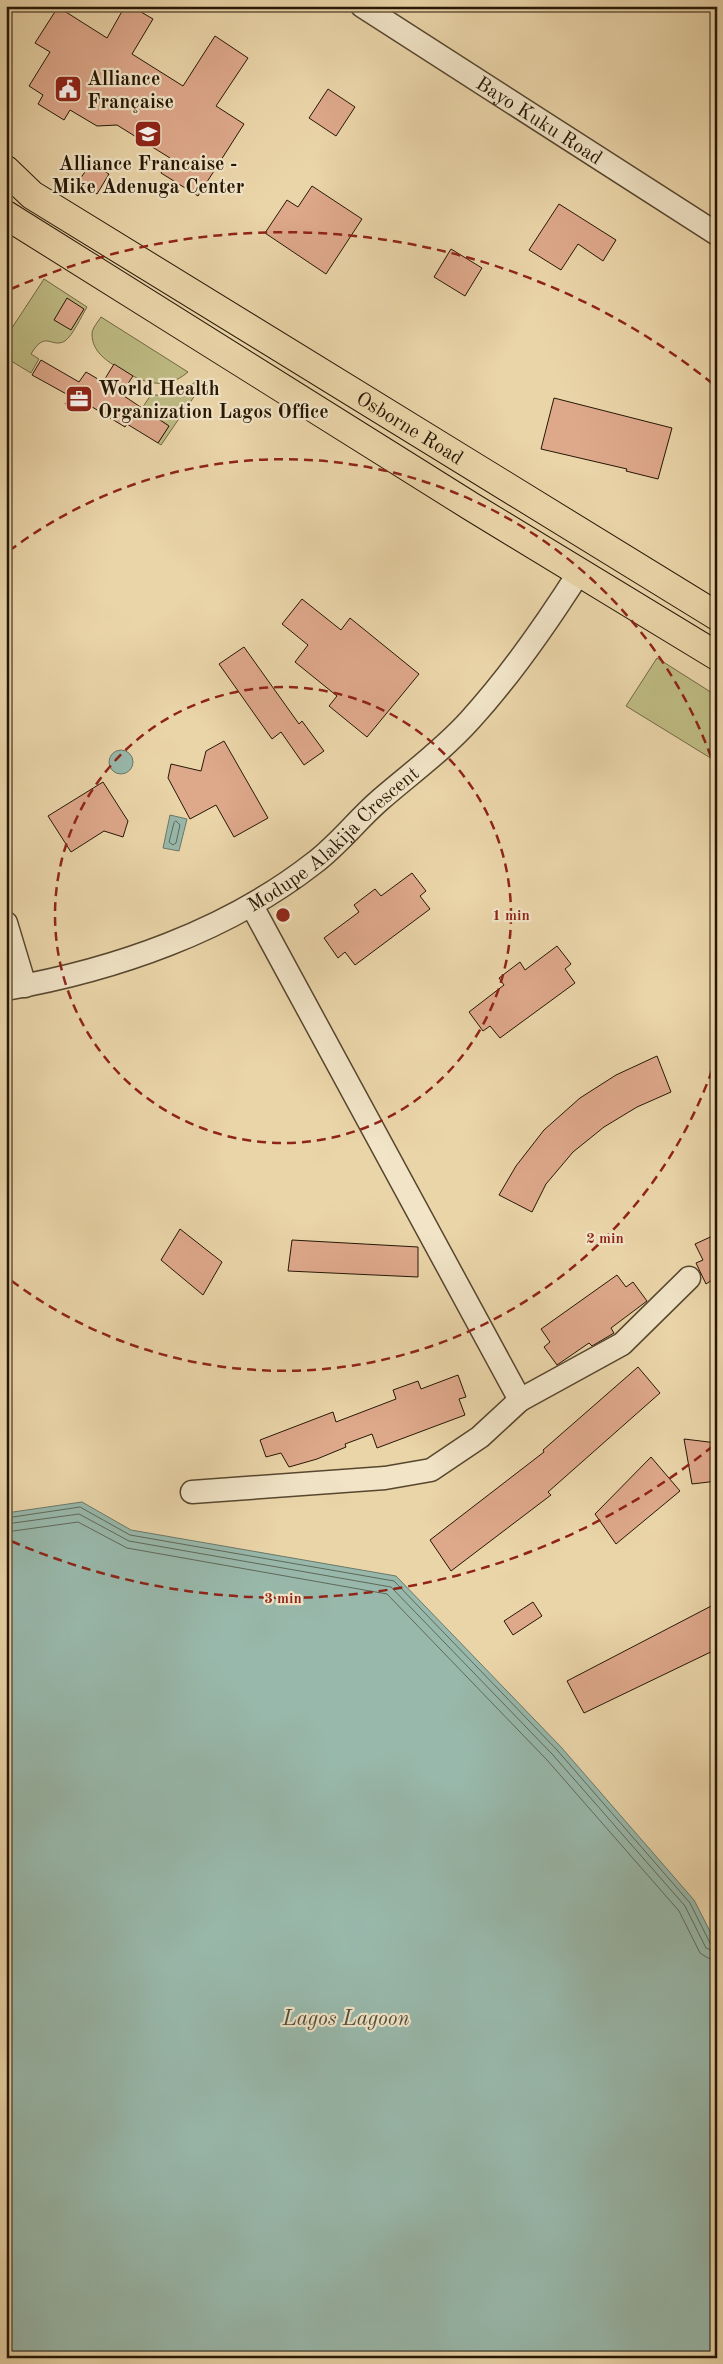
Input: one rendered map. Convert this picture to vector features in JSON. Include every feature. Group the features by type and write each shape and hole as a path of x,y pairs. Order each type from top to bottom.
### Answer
{"main road":[{"name":"Osborne Road","path":"6,170 32,195 717,616"},
{"name":"Osborne Road","path":"6,214 472,507 717,656"}],"street":[{"name":"Bayo Kuku Road","path":"362,6 717,234"},
{"name":"Modupe Alakija Crescent","path":"16,988 88,971 173,943 252,906 315,862 379,801 424,765 470,721 546,624 580,571"},
{"path":"252,906 520,1400"},
{"path":"6,923 16,988"},
{"path":"192,1492 366,1480 431,1470 480,1437 520,1400 622,1344 689,1278"}],"shaded area":[{"path":"44,279 87,307 74,330 65,341 56,343 45,341 36,347 31,354 39,359 31,373 6,358 6,337"},
{"path":"101,317 188,372 171,382 154,383 137,378 115,366 97,351 93,340 93,330"},
{"path":"199,379 204,382 161,445 158,443 169,426 142,408 151,395 164,395 176,392 188,387"},
{"path":"657,658 717,696 717,762 626,706"}],"water":[{"path":"121,750 130,753 133,762 130,771 121,774 112,771 109,762 112,753"},
{"path":"170,815 187,819 179,851 163,848"},
{"name":"Lagos Lagoon","path":"82,1502 131,1530 396,1576 561,1747 694,1900 717,1945 717,2358 6,2358 6,1513"}],"building":[{"path":"125,6 131,6 153,19 132,54 183,86 215,36 248,58 216,106 244,124 198,196 161,173 170,158 117,125 97,126 70,110 64,120 38,104 43,95 29,86 50,52 35,43 58,7 107,38"},
{"path":"328,89 355,107 336,136 309,118"},
{"path":"91,163 109,174 97,194 78,182"},
{"path":"312,186 362,219 326,274 265,233 287,200 298,207"},
{"path":"559,204 616,240 603,261 578,244 561,270 529,250"},
{"path":"451,249 482,268 465,296 434,277"},
{"path":"67,298 84,309 71,330 54,320"},
{"path":"41,360 79,382 86,372 103,382 114,364 133,376 121,394 169,426 158,443 127,424 125,427 84,402 78,412 65,404 70,396 32,375"},
{"path":"554,398 672,428 658,479 626,471 627,469 541,449"},
{"path":"302,599 341,630 350,618 419,674 367,737 329,706 337,696 295,662 308,645 282,624"},
{"path":"244,647 299,724 302,721 324,751 304,765 281,732 272,739 219,664"},
{"path":"224,741 268,818 234,837 216,805 190,819 168,778 171,764 201,771 206,751"},
{"path":"103,782 128,821 123,837 104,831 71,852 48,816"},
{"path":"412,873 426,891 420,896 430,909 355,965 345,952 338,958 324,938 359,912 354,905 375,889 381,896"},
{"path":"557,946 571,964 565,969 575,983 500,1038 490,1026 483,1031 469,1012 504,985 499,978 520,962 525,970"},
{"path":"657,1056 671,1092 637,1107 604,1127 573,1152 546,1184 532,1212 499,1195 516,1166 544,1130 580,1098 616,1075"},
{"path":"180,1229 222,1262 203,1295 161,1260"},
{"path":"717,1234 717,1290 712,1280 706,1284 696,1263 703,1260 695,1244"},
{"path":"292,1240 418,1247 418,1277 288,1271"},
{"path":"617,1275 626,1287 633,1282 647,1301 611,1328 614,1333 592,1346 589,1343 557,1365 544,1347 550,1342 541,1329"},
{"path":"638,1367 660,1393 548,1492 551,1495 451,1571 430,1540 544,1452 543,1450"},
{"path":"458,1375 466,1397 459,1399 465,1415 377,1448 372,1434 345,1444 346,1447 317,1459 289,1467 281,1453 266,1457 260,1440 333,1412 336,1422 396,1399 393,1390 418,1381 421,1389"},
{"path":"684,1439 717,1443 717,1481 692,1484"},
{"path":"651,1457 680,1491 616,1544 595,1514"},
{"path":"533,1602 542,1616 513,1635 504,1621"},
{"path":"717,1603 717,1649 584,1713 567,1681"}],"place":[{"name":"Alliance Française","path":"68,89"},
{"name":"Alliance Francaise - Mike Adenuga Center","path":"148,134"},
{"name":"World Health Organization Lagos Office","path":"79,399"}]}
